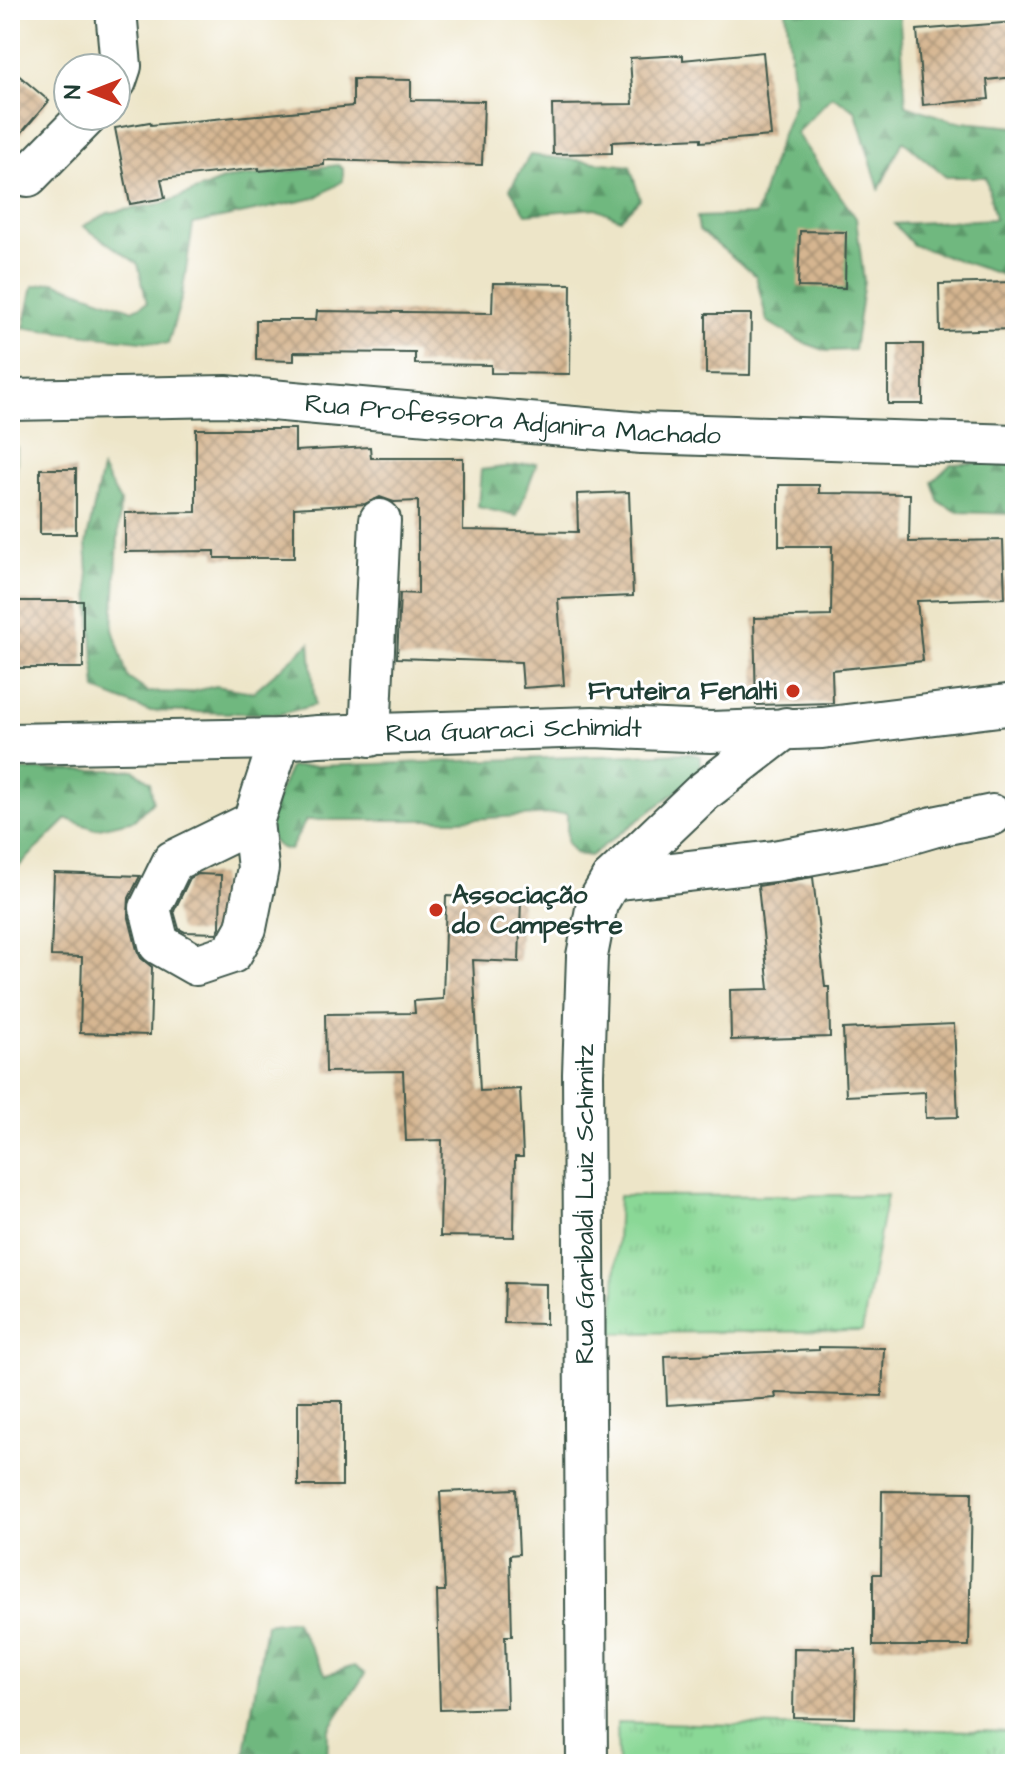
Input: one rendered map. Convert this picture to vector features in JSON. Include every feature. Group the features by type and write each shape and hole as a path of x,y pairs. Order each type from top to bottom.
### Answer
{"street":[{"path":"116,10 120,52"},
{"path":"28,176 71,132"},
{"name":"Rua Professora Adjanira Machado","path":"11,400 226,396 642,433 1015,445"},
{"path":"370,736 380,520"},
{"name":"Rua Guaraci Schimidt","path":"10,744 280,739 593,727 711,732 822,728 1015,704"},
{"name":"Rua Garibaldi Luiz Schimitz","path":"587,1764 584,1059 587,956 597,904 611,880 702,793 786,728"},
{"path":"253,822 280,739"},
{"path":"611,880 697,872 788,858 885,841 992,815"}],"green space":[{"path":"786,10 899,10 906,105 953,121 1015,127 1015,276 1008,277 913,245 894,224 995,219 986,177 946,177 903,141 879,189 855,110 832,96 796,133 856,218 864,281 854,350 827,351 802,342 767,321 756,276 699,230 697,217 756,215 795,100"},
{"path":"530,155 630,166 640,199 620,219 596,208 526,214 510,189"},
{"path":"338,165 343,169 343,181 315,198 193,224 182,296 168,344 24,328 33,286 54,282 133,310 147,303 138,264 83,226 108,213 165,203 225,179"},
{"path":"10,439 17,447 15,510 10,513"},
{"path":"1015,462 1015,514 958,512 939,502 932,482 951,464"},
{"path":"537,463 517,516 478,507 481,470"},
{"path":"102,469 120,502 113,629 128,678 148,692 187,693 216,686 253,692 310,643 315,705 280,714 148,711 96,690 86,544"},
{"path":"687,753 700,756 700,770 692,780 590,856 576,854 567,843 567,813 457,820 306,820 290,850 278,846 271,838 271,815 290,767"},
{"path":"10,770 134,770 150,782 153,801 134,820 95,829 67,819 10,875"},
{"path":"887,1195 862,1331 613,1333 619,1196"},
{"path":"294,1620 326,1675 354,1666 365,1674 328,1731 327,1764 243,1764 266,1624"},
{"path":"617,1722 1015,1732 1015,1764 618,1764"}],"building":[{"path":"1015,22 1015,77 987,80 989,99 923,105 917,30"},
{"path":"763,52 771,136 701,142 701,138 612,142 612,153 553,154 552,105 633,104 630,58 683,55 683,60"},
{"path":"10,68 49,101 10,146"},
{"path":"353,79 411,80 411,100 484,101 482,165 324,160 324,165 259,171 259,168 161,179 165,198 130,204 116,132 132,132 132,125 150,122 151,125 353,106"},
{"path":"800,231 846,232 845,288 798,287"},
{"path":"1014,282 1015,329 940,331 939,284"},
{"path":"493,283 571,284 570,374 491,373 491,365 415,364 415,353 294,352 294,361 256,360 256,320 316,320 317,311 492,313"},
{"path":"706,314 751,314 750,375 706,374"},
{"path":"888,344 923,344 923,404 888,404"},
{"path":"196,429 295,429 295,451 370,447 371,458 463,458 463,530 578,532 577,494 629,492 633,596 558,599 564,685 523,688 521,662 397,658 400,593 418,594 418,501 394,502 380,497 365,504 294,508 294,558 215,558 215,551 125,552 125,513 196,512"},
{"path":"40,469 76,469 76,534 40,534"},
{"path":"779,485 819,485 819,493 910,494 909,542 1003,540 1005,598 917,601 923,661 832,670 833,703 756,705 754,618 831,616 832,546 779,546"},
{"path":"10,601 83,601 83,668 10,668"},
{"path":"54,873 140,876 129,898 128,914 137,950 152,967 150,1035 80,1033 82,957 51,956"},
{"path":"198,874 221,875 220,927 217,933 179,929 174,911 190,878"},
{"path":"813,877 825,987 829,987 830,1037 731,1040 730,990 769,989 758,886"},
{"path":"446,896 521,899 519,962 473,960 480,1091 520,1089 523,1157 515,1157 514,1237 440,1236 442,1140 406,1141 403,1071 326,1072 325,1014 415,1013 414,1001 443,999"},
{"path":"954,1024 958,1117 926,1118 925,1092 846,1096 843,1029"},
{"path":"505,1283 546,1284 546,1324 504,1323"},
{"path":"819,1347 884,1348 882,1396 775,1393 776,1398 667,1405 665,1356 819,1350"},
{"path":"298,1401 342,1401 342,1486 298,1486"},
{"path":"516,1489 519,1554 510,1555 512,1636 505,1636 507,1708 440,1710 437,1591 445,1591 440,1492"},
{"path":"882,1491 972,1492 969,1646 873,1646 873,1574 881,1574"},
{"path":"794,1648 856,1649 855,1718 793,1717"}],"place":[{"name":"Fruteira Fenalti","path":"793,691"},
{"name":"Associação do Campestre","path":"436,910"}]}
